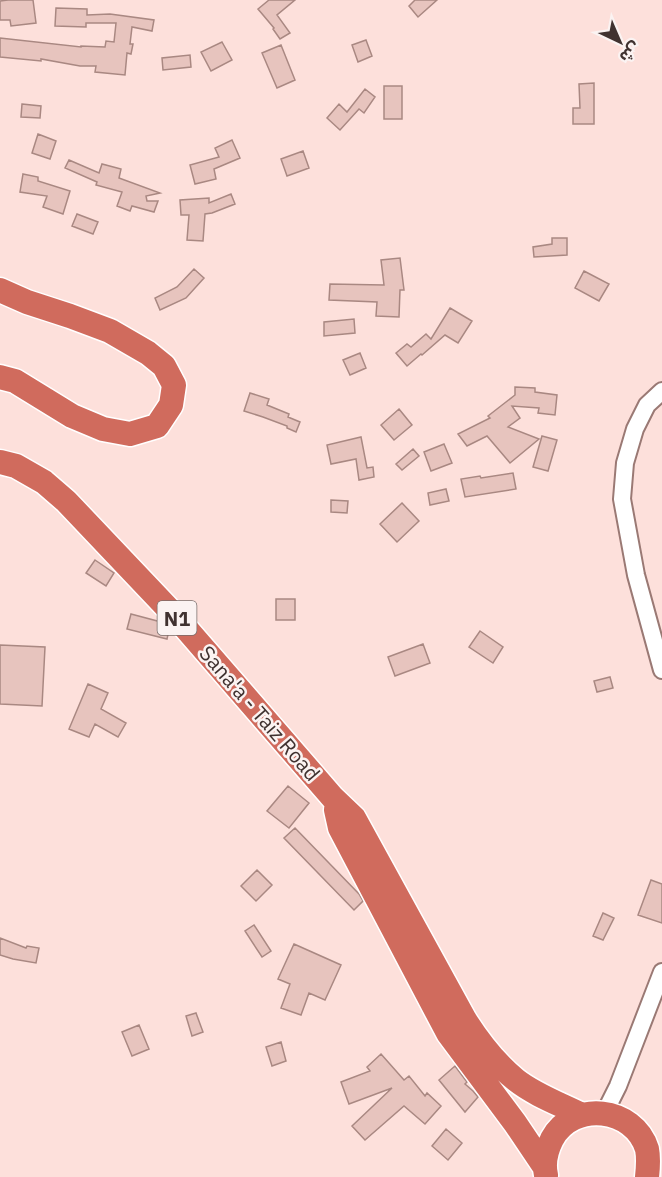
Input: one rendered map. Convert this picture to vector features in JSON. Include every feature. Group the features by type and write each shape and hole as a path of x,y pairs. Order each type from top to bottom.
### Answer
{"highway":[{"path":"0,290 27,302 110,331 148,353 164,366 174,385 171,405 157,426 129,434 103,429 72,416 15,381 0,377"},
{"name":"Sana'a - Taiz Road","path":"0,462 16,466 44,482 66,501 177,618 333,798 354,818 465,1020 494,1060 517,1081 540,1094 593,1114 614,1115 628,1123 639,1135 647,1149 652,1173"},
{"name":"Sana'a - Taiz Road","path":"333,798 340,828 448,1033 515,1123 545,1171"},
{"path":"545,1171 547,1148 555,1133 567,1122 593,1114"}],"street":[{"path":"662,391 647,405 635,429 625,463 622,499 636,575 662,670"},
{"path":"593,1114 618,1086 662,972"}],"building":[{"path":"33,0 36,23 11,26 10,20 0,20 0,1"},
{"path":"269,0 295,0 277,15 290,33 280,39 258,9"},
{"path":"415,0 437,0 418,17 409,6"},
{"path":"56,8 87,9 87,15 110,14 154,20 152,31 132,27 130,44 133,44 131,54 127,53 125,75 95,72 96,66 80,66 41,59 41,61 0,57 0,38 81,47 105,47 106,41 114,42 116,23 86,23 86,27 55,26"},
{"path":"366,40 372,56 358,62 352,45"},
{"path":"222,42 232,60 211,71 201,52"},
{"path":"281,45 295,80 277,88 262,53"},
{"path":"190,55 191,67 163,70 162,58"},
{"path":"594,83 594,124 573,124 573,108 580,108 579,84"},
{"path":"384,86 402,86 402,119 384,119"},
{"path":"365,89 375,97 364,113 359,109 340,130 327,118 339,104 347,112"},
{"path":"22,104 41,106 40,118 21,117"},
{"path":"38,134 56,141 50,159 32,153"},
{"path":"232,140 240,158 214,169 216,179 195,184 190,165 219,157 215,148"},
{"path":"303,151 309,168 287,176 281,159"},
{"path":"69,160 99,173 102,164 121,169 119,178 160,193 146,196 147,201 158,201 154,212 132,206 130,211 117,206 122,192 96,185 97,182 65,168"},
{"path":"23,174 38,177 38,181 70,191 63,214 43,207 47,196 20,192"},
{"path":"231,194 235,204 205,214 203,241 187,240 189,215 181,215 180,200 209,198 209,203"},
{"path":"77,214 98,222 93,234 72,226"},
{"path":"552,238 567,238 567,255 534,257 533,247 552,244"},
{"path":"400,258 404,290 400,290 399,317 376,316 377,302 329,300 330,284 384,285 381,260"},
{"path":"194,269 204,278 186,298 160,310 155,298 177,287"},
{"path":"584,271 609,284 599,301 575,288"},
{"path":"450,308 472,321 458,343 445,335 407,366 396,353 407,344 411,347 426,334 431,339"},
{"path":"354,319 355,333 324,336 324,322"},
{"path":"360,353 366,368 350,375 343,360"},
{"path":"515,387 535,388 535,392 557,395 555,415 538,413 539,408 512,406 520,418 508,427 539,439 510,463 487,436 467,446 458,434 490,418 488,416 515,395"},
{"path":"250,393 269,399 267,405 289,414 288,417 300,422 296,432 287,426 244,411"},
{"path":"399,409 412,425 394,440 381,425"},
{"path":"542,436 557,440 548,471 533,467"},
{"path":"361,437 367,468 373,467 374,477 359,480 356,459 331,464 327,445"},
{"path":"444,444 452,463 431,471 424,452"},
{"path":"413,449 419,456 402,470 396,464"},
{"path":"513,473 516,489 465,497 461,479"},
{"path":"446,489 449,501 430,505 428,493"},
{"path":"331,500 348,501 347,513 331,512"},
{"path":"402,503 419,521 397,542 380,524"},
{"path":"95,560 114,573 106,586 86,573"},
{"path":"276,599 295,599 295,620 276,620"},
{"path":"131,614 161,622 169,630 167,639 127,629"},
{"path":"480,631 503,647 493,663 469,647"},
{"path":"423,644 430,663 395,676 388,657"},
{"path":"0,645 45,647 42,706 0,704"},
{"path":"610,677 613,688 597,692 594,681"},
{"path":"88,684 108,693 101,709 126,723 118,737 95,724 89,737 69,729"},
{"path":"288,786 309,803 289,828 267,811"},
{"path":"295,828 359,894 363,901 354,910 284,838"},
{"path":"257,870 272,885 256,901 241,886"},
{"path":"651,880 662,884 662,923 638,915"},
{"path":"603,913 614,918 603,940 593,936"},
{"path":"254,925 271,951 262,957 245,931"},
{"path":"0,938 26,948 27,946 39,948 36,963 0,955"},
{"path":"294,944 341,965 325,1000 309,993 301,1015 281,1008 290,984 278,979"},
{"path":"196,1013 203,1032 192,1036 186,1016"},
{"path":"139,1025 149,1049 132,1056 122,1032"},
{"path":"281,1042 286,1061 272,1066 266,1047"},
{"path":"381,1054 404,1080 409,1076 425,1096 427,1093 441,1106 425,1124 404,1106 365,1140 352,1126 392,1088 349,1104 341,1082 370,1071 367,1067"},
{"path":"455,1066 467,1082 465,1084 478,1097 465,1112 439,1080"},
{"path":"446,1129 462,1143 448,1160 432,1146"}]}
